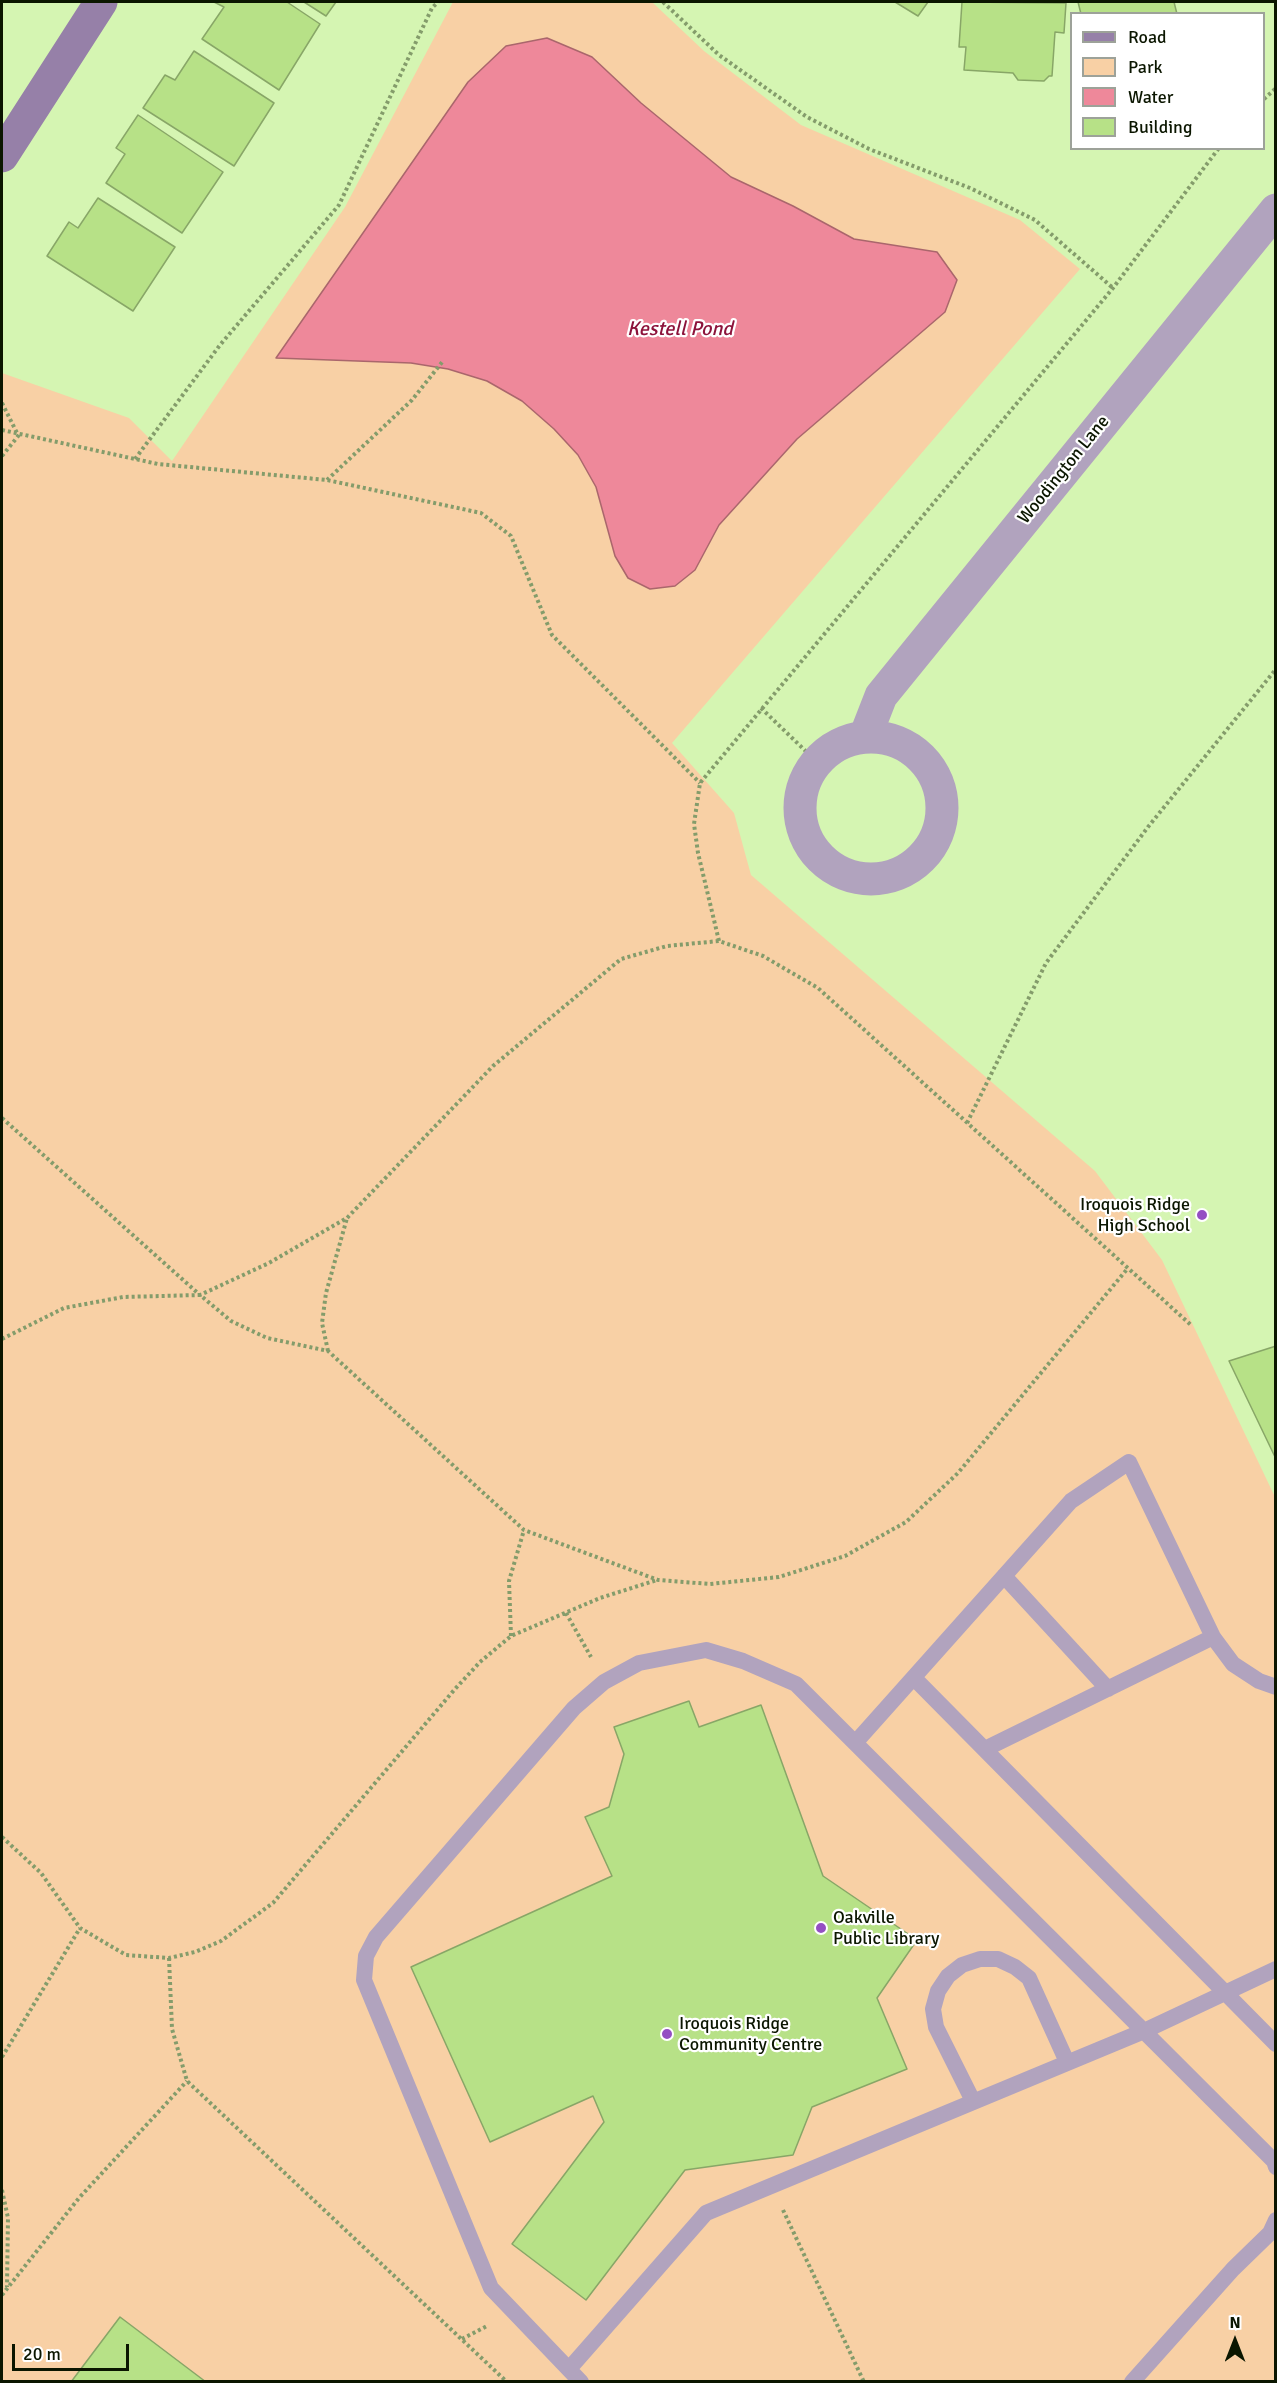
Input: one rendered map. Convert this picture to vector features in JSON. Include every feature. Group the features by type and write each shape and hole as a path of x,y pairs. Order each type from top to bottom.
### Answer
{"street":[{"path":"2,156 101,2"},
{"name":"Woodington Lane","path":"865,737 881,696 1275,210"},
{"path":"865,737 889,739 911,750 929,766 940,789 942,813 937,836 924,856 904,871 881,879 856,878 834,869 815,853 803,831 800,807 804,783 817,762 830,750 865,737"}],"lane":[{"path":"855,1743 1071,1501 1130,1462 1213,1637 1233,1664 1259,1681 1275,1687"},
{"path":"1004,1576 1108,1689"},
{"path":"985,1749 1213,1637"},
{"path":"1275,1969 1144,2031 706,2212 575,2375 491,2288 364,1980 366,1956 376,1937 574,1708 604,1682 639,1663 706,1650 743,1661 796,1684 1144,2031 1274,2161 1275,2167"},
{"path":"914,1678 1275,2044"},
{"path":"973,2101 936,2027 933,2009 938,1991 948,1976 962,1965 980,1959 998,1959 1015,1966 1029,1978 1067,2062"},
{"path":"1131,2382 1233,2269 1270,2233 1275,2220"}],"path":[{"path":"135,459 220,345 339,205 432,8 438,2"},
{"path":"663,2 718,55 807,117 869,149 970,188 1035,220 1113,288"},
{"path":"718,941 698,853 694,824 700,783 1113,288 1218,150"},
{"path":"327,480 412,400 443,361"},
{"path":"2,403 19,435"},
{"path":"2,430 158,464 327,480 482,513 511,536 552,635 700,783"},
{"path":"2,456 19,435"},
{"path":"967,1123 1046,963 1148,827 1275,669"},
{"path":"761,708 817,762"},
{"path":"2,1339 64,1308 123,1297 200,1295 269,1263 347,1218 493,1066 621,959 667,946 718,941 763,956 818,988 1191,1325"},
{"path":"2,1118 231,1321 267,1338 328,1351 524,1530 658,1580 710,1584 779,1577 845,1556 906,1522 958,1473 1128,1268"},
{"path":"328,1351 322,1323 326,1293 347,1218"},
{"path":"511,1636 509,1581 524,1530"},
{"path":"2,1837 41,1873 80,1928 126,1955 169,1958 195,1952 221,1941 273,1903 455,1689 480,1662 511,1636 600,1598 658,1580"},
{"path":"566,1613 604,1682"},
{"path":"2,2057 80,1928"},
{"path":"169,1958 172,2029 187,2081 507,2382"},
{"path":"2,2295 79,2198 187,2081"},
{"path":"771,2185 864,2382"},
{"path":"2,2190 8,2218 7,2288"}],"green space":[{"path":"453,2 652,2 704,51 801,125 1020,220 1080,269 672,743 734,813 751,875 1095,1171 1162,1260 1275,1497 1275,2381 2,2382 2,373 129,418 172,461 345,207","holes":["592,57 641,103 731,177 793,206 854,239 937,252 945,312 797,439 719,525 695,570 615,556 596,487 578,455 554,429 522,401 487,381 448,369 411,363 277,358"]}],"water":[{"name":"Kestell Pond","path":"547,38 592,57 641,103 731,177 793,206 854,239 937,252 957,280 945,312 797,439 719,525 695,570 675,586 650,589 628,578 615,556 596,487 578,455 554,429 522,401 487,381 448,369 411,363 276,358 468,82 506,46"}],"building":[{"path":"214,2 287,2 320,24 279,90 202,39 224,7"},
{"path":"304,2 336,2 326,16"},
{"path":"895,2 928,2 918,16"},
{"path":"962,2 1066,3 1064,33 1055,32 1052,76 1044,81 1018,80 1013,73 964,70 966,47 959,47"},
{"path":"1078,2 1174,2 1176,12 1080,12"},
{"path":"194,51 274,103 234,166 143,108 165,75 175,80"},
{"path":"138,115 223,172 182,233 106,183 125,154 116,148"},
{"path":"98,198 175,247 133,311 47,256 69,222 78,228"},
{"path":"1276,1346 1276,1459 1229,1361"},
{"name":"Iroquois Ridge Community Centre","path":"689,1701 699,1727 761,1705 823,1876 917,1940 877,1998 907,2069 812,2107 793,2155 685,2170 586,2300 512,2244 604,2122 593,2096 490,2142 411,1967 612,1876 585,1817 609,1807 624,1754 614,1727"},
{"path":"120,2317 206,2382 71,2382"}],"place":[{"name":"Iroquois Ridge High School","path":"1202,1215"},
{"name":"Oakville Public Library","path":"821,1928"},
{"name":"Iroquois Ridge Community Centre","path":"667,2034"}]}
